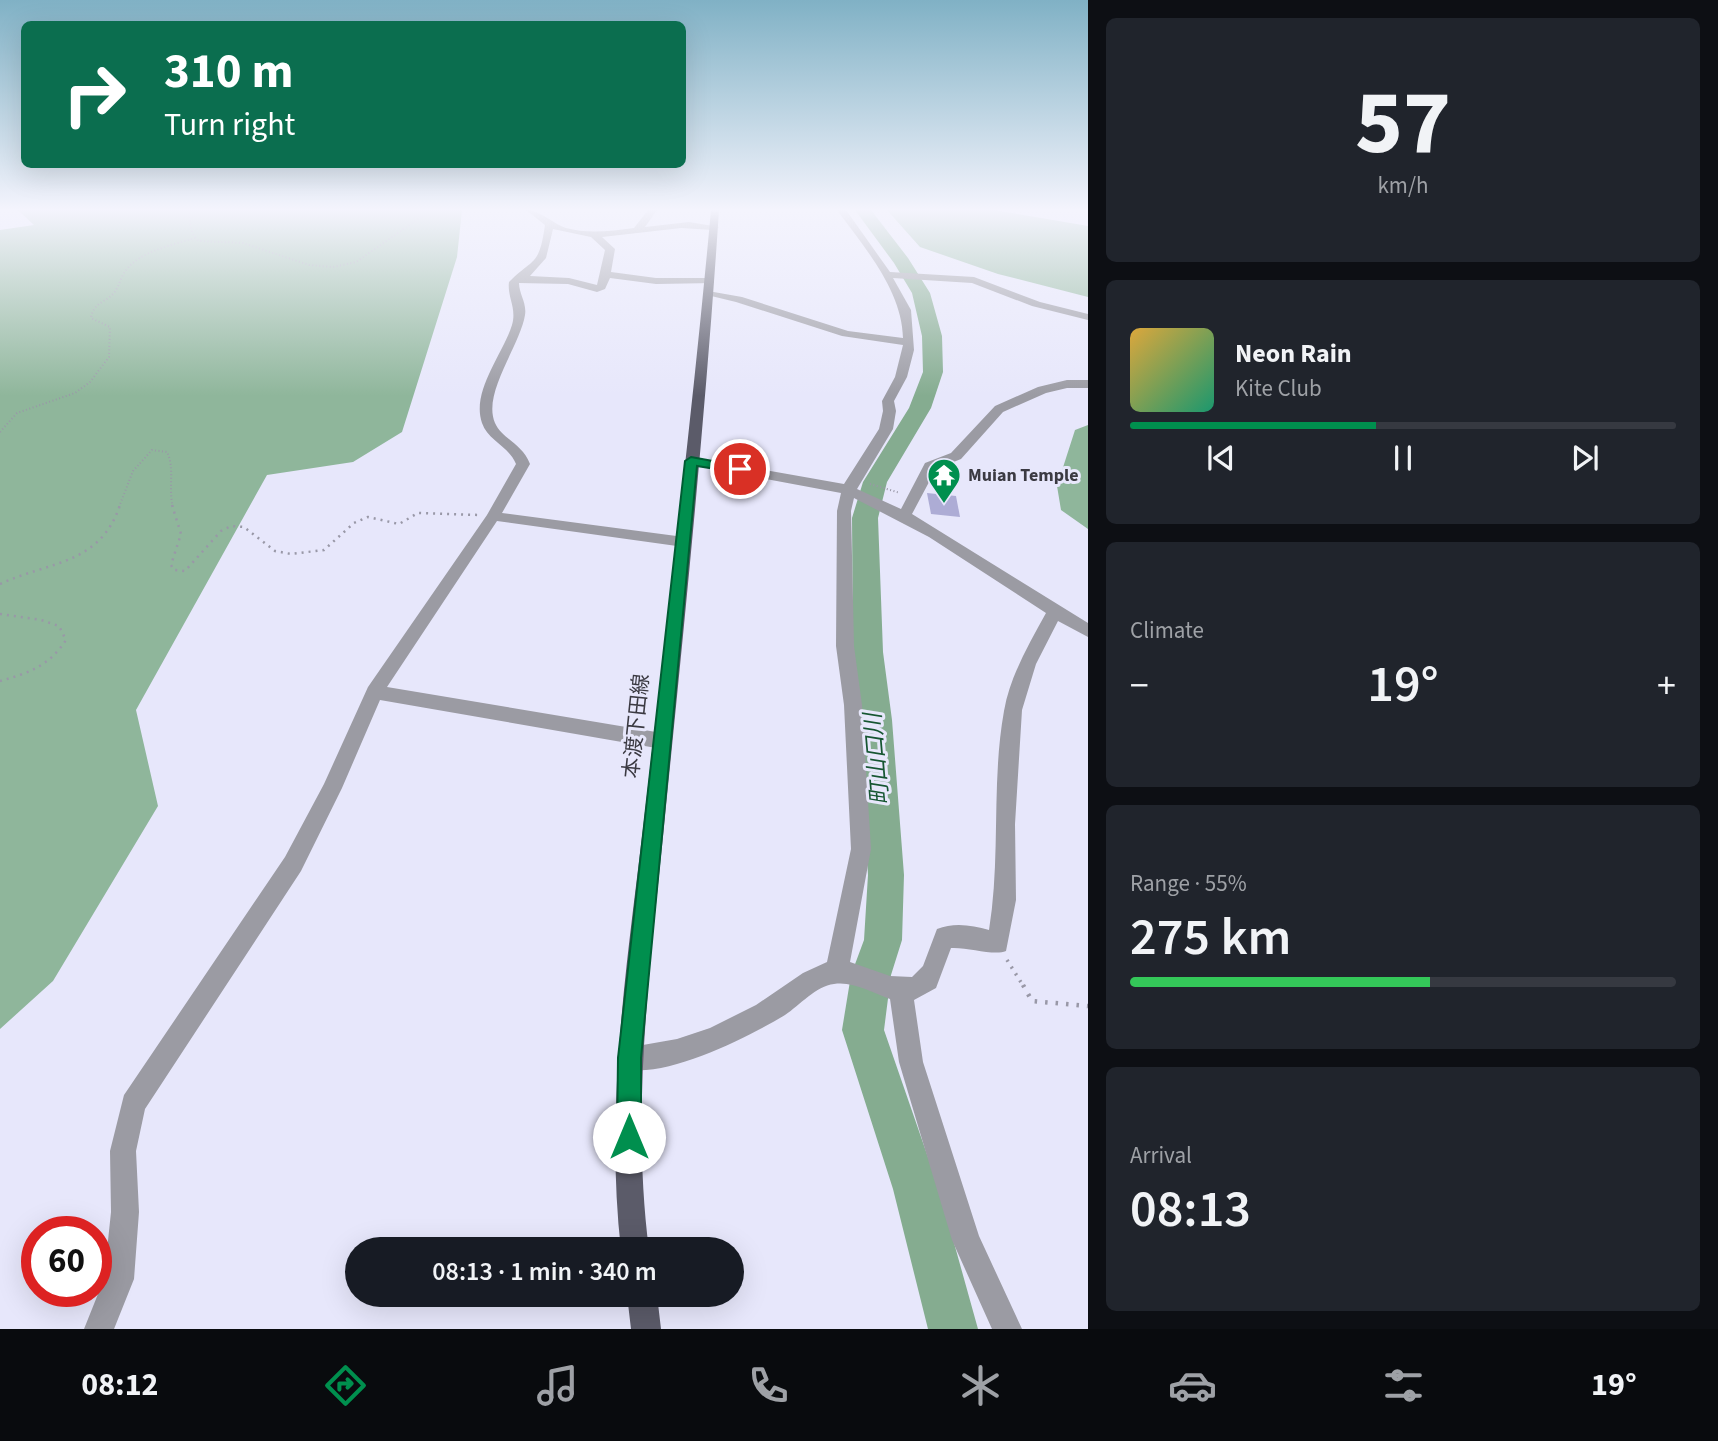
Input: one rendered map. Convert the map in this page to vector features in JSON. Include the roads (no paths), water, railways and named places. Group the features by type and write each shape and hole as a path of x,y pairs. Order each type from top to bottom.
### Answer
{"main road":[{"name":"本渡下田線","path":"633,1237 630,1208 629,1058 702,377 710,272"},
{"path":"643,1307 646,1329"}],"street":[{"path":"99,1329 119,1279 125,1212 123,1151 133,1104 293,864 332,788 373,692 493,516 523,464 520,451 495,433 487,421 486,405 521,312 513,287 527,272"},
{"path":"843,973 861,849 853,705 845,646 844,512 859,469 879,445 892,411 888,401 906,365 907,316 887,272"},
{"path":"520,279 569,281 597,289 601,287 606,274 709,287 846,334 908,342"},
{"path":"889,275 974,280 1036,304 1088,317"},
{"path":"905,514 930,467 956,456 999,409 1042,390 1067,384 1088,384"},
{"path":"691,461 852,492 905,514 1088,631"},
{"path":"493,516 684,542"},
{"path":"629,1058 681,1051 720,1036 777,1006 820,977 843,973 897,989 922,985 933,974 940,943 945,937 970,936 998,943 1005,900 1005,824 1013,710 1027,664 1055,612"},
{"path":"373,692 662,741"},
{"path":"897,989 911,1062 966,1240 1007,1329"}],"waterway":[{"name":"町山口川","path":"908,272 921,293 932,336 933,372 920,408 875,482 865,518 868,652 876,720 886,875 883,940 871,975 863,1030 916,1189 953,1329"}],"place":[{"name":"Muian Temple","path":"944,505"}]}
